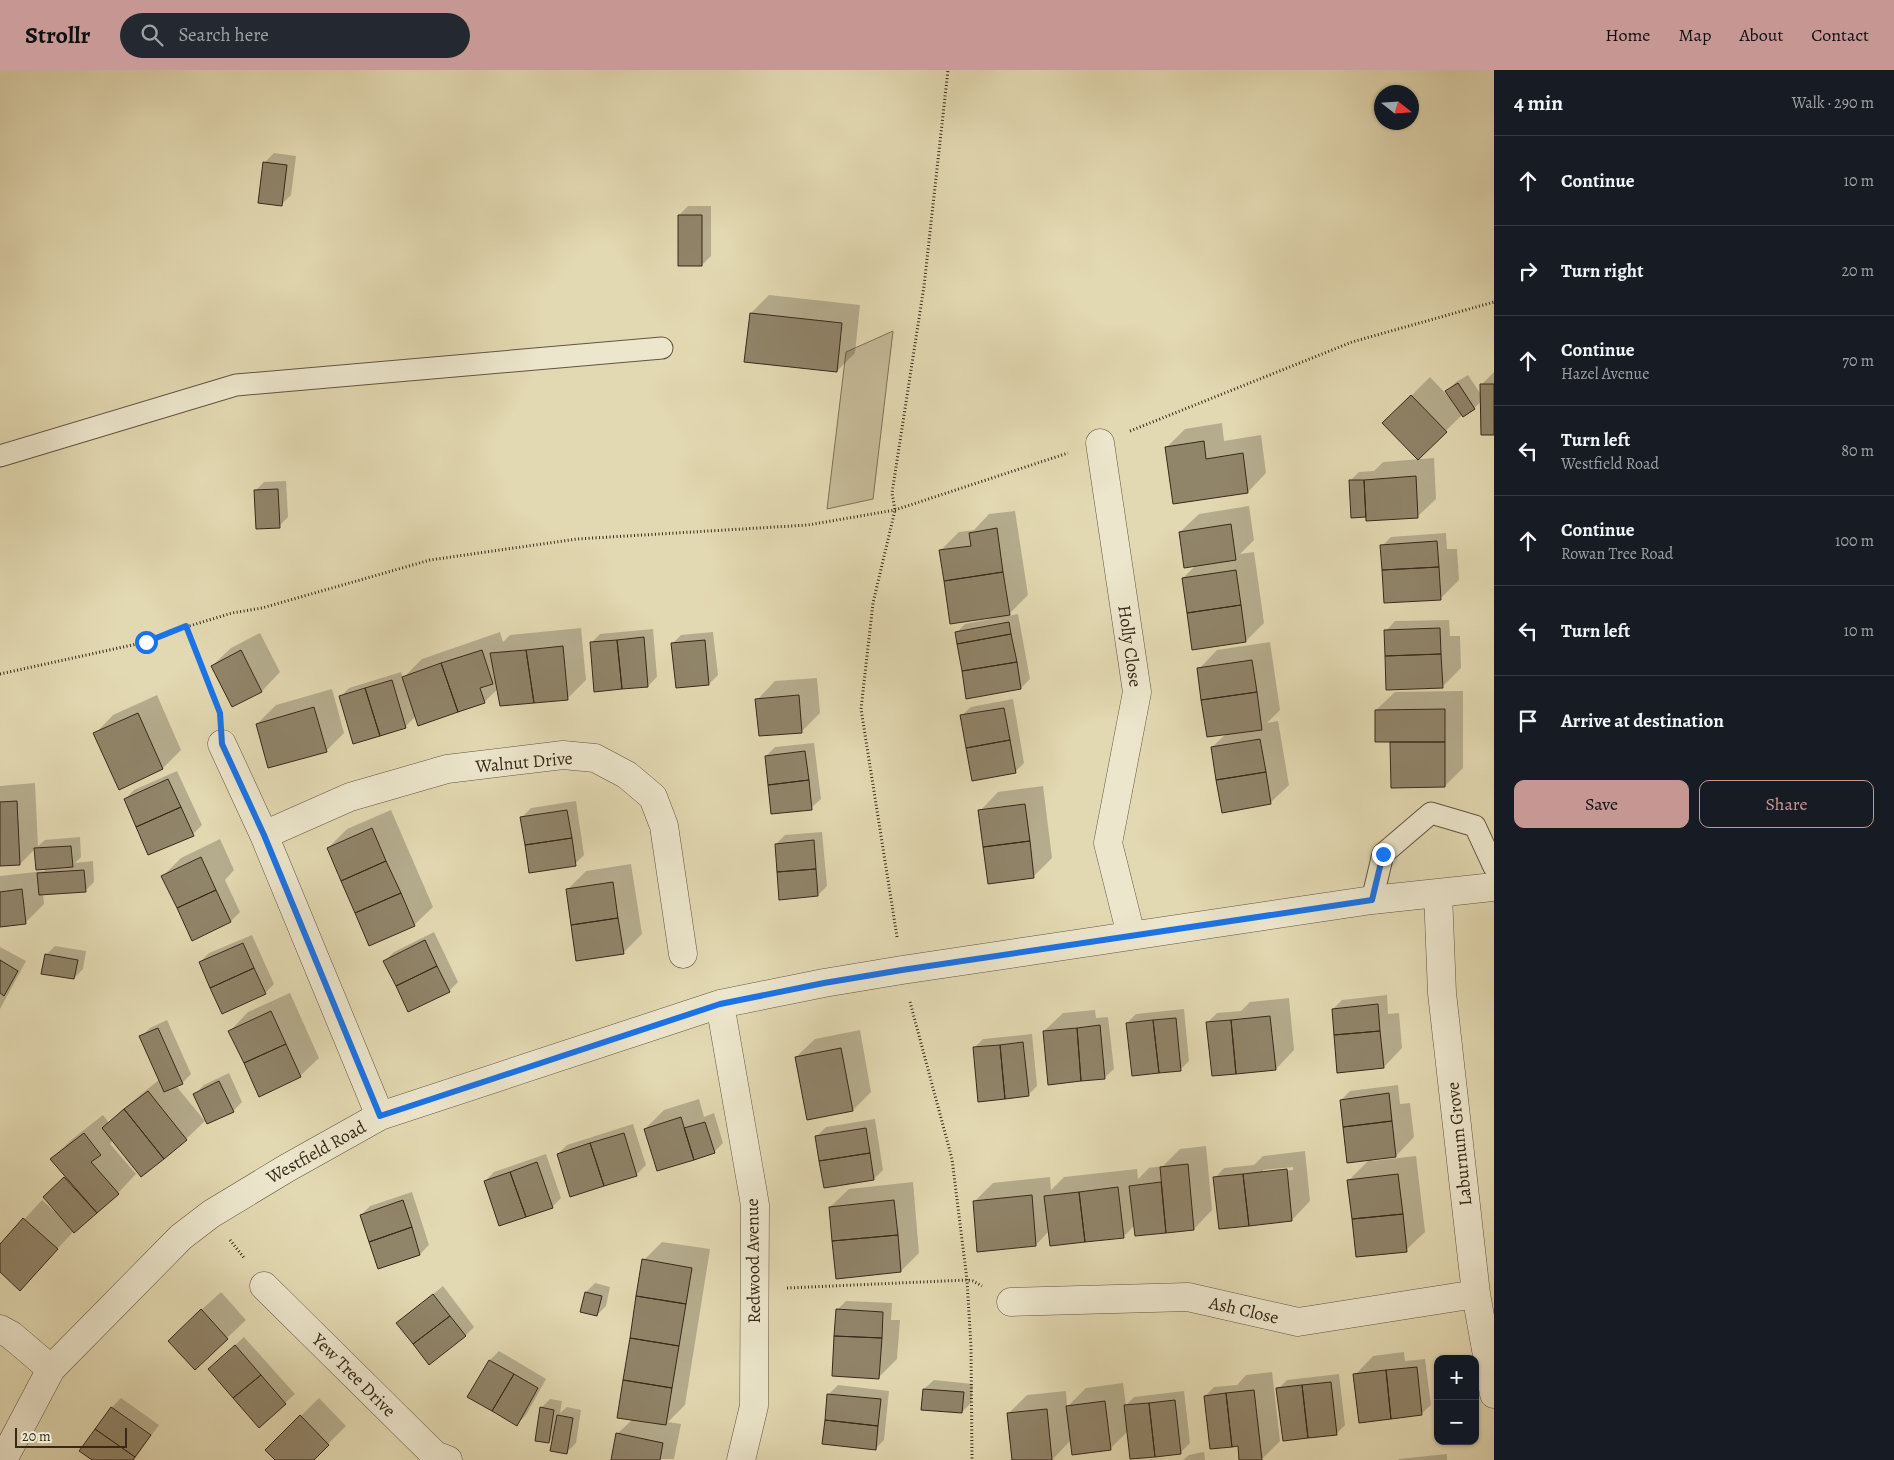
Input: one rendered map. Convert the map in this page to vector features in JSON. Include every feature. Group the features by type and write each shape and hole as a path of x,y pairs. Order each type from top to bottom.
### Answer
{"street":[{"name":"Holly Close","path":"1100,443 1138,692 1108,843 1131,935"},
{"path":"222,744 264,835 380,1116"},
{"name":"Walnut Drive","path":"264,835 350,797 447,769 563,755 595,758 627,775 653,797 664,826 683,954"},
{"name":"Westfield Road","path":"3,1460 51,1370 181,1237 211,1214 287,1168 380,1116 720,1004 824,983 1131,935 1372,900 1494,887"},
{"name":"Laburnum Grove","path":"1438,893 1442,993 1476,1294 1494,1394"},
{"name":"Redwood Avenue","path":"720,1004 755,1205 754,1406 741,1460"},
{"name":"Yew Tree Drive","path":"264,1286 438,1458"},
{"name":"Ash Close","path":"1011,1302 1188,1297 1298,1322 1476,1294"},
{"path":"0,1329 11,1335 51,1370"}],"lane":[{"path":"0,456 236,386 662,348"},
{"path":"1372,900 1383,854 1431,813 1475,826 1494,868"}],"path":[{"path":"948,70 924,286 892,493 895,510 873,603 861,709 902,970 952,1159 968,1280 971,1346 972,1460"},
{"path":"0,674 146,642 186,626 232,613 262,608 430,560 577,539 808,525 895,510 1100,443 1352,342 1494,302"},
{"path":"186,626 220,713 222,744"},
{"path":"211,1214 264,1286"},
{"path":"754,1289 968,1280 1011,1302"}],"shaded area":[{"path":"893,331 873,499 827,509 846,352"}],"building":[{"path":"263,162 287,165 282,206 258,203"},
{"path":"678,215 702,215 702,266 678,266"},
{"path":"750,313 842,323 837,372 744,362"},
{"path":"1458,383 1475,409 1463,417 1445,391"},
{"path":"1480,384 1494,384 1494,435 1481,435"},
{"path":"1411,395 1447,432 1418,460 1382,423"},
{"path":"1204,441 1206,459 1243,453 1248,493 1173,504 1165,447"},
{"path":"1416,476 1418,518 1366,521 1364,480"},
{"path":"1349,480 1364,480 1366,517 1351,518"},
{"path":"278,489 280,528 256,529 254,490"},
{"path":"1231,524 1236,560 1184,568 1179,532"},
{"path":"997,528 1003,572 944,581 939,550 971,546 969,533"},
{"path":"1437,541 1439,567 1382,570 1380,545"},
{"path":"1439,567 1441,600 1384,603 1382,570"},
{"path":"1236,570 1241,605 1187,613 1182,578"},
{"path":"1003,572 1010,615 950,624 944,581"},
{"path":"1241,605 1246,642 1192,650 1187,613"},
{"path":"1009,622 1011,634 957,644 955,632"},
{"path":"1440,628 1441,654 1385,656 1384,630"},
{"path":"1011,634 1017,662 962,671 957,644"},
{"path":"644,637 648,687 622,689 617,640"},
{"path":"617,640 622,689 594,692 590,642"},
{"path":"705,640 709,685 676,688 671,643"},
{"path":"563,646 568,700 534,703 526,650"},
{"path":"241,650 262,692 232,707 211,666"},
{"path":"482,650 493,684 480,688 485,703 458,712 441,663"},
{"path":"526,650 534,703 500,706 490,653"},
{"path":"1441,654 1443,688 1386,690 1385,656"},
{"path":"1252,660 1257,692 1201,700 1197,668"},
{"path":"1017,662 1021,689 966,699 962,671"},
{"path":"441,663 458,712 418,726 402,677"},
{"path":"392,680 406,728 380,736 365,688"},
{"path":"365,688 380,736 353,744 339,696"},
{"path":"1257,692 1262,730 1207,737 1201,700"},
{"path":"799,695 802,733 759,736 755,699"},
{"path":"314,707 327,752 268,768 256,724"},
{"path":"1004,708 1010,740 966,748 960,715"},
{"path":"1445,709 1445,742 1375,742 1375,710"},
{"path":"138,713 163,769 119,790 93,733"},
{"path":"1260,739 1266,772 1216,780 1211,747"},
{"path":"1010,740 1016,773 972,781 966,748"},
{"path":"1390,742 1445,742 1445,787 1391,788"},
{"path":"805,751 809,780 768,785 765,756"},
{"path":"1266,772 1271,804 1222,813 1216,780"},
{"path":"168,779 181,807 136,827 124,799"},
{"path":"809,780 812,810 771,814 768,785"},
{"path":"17,801 20,865 0,866 0,802"},
{"path":"1025,804 1030,841 983,847 978,810"},
{"path":"181,807 194,836 148,855 136,827"},
{"path":"567,810 572,838 525,845 520,817"},
{"path":"372,828 386,861 341,881 327,848"},
{"path":"572,838 576,866 529,873 525,845"},
{"path":"814,840 816,869 777,872 775,844"},
{"path":"1030,841 1034,878 988,884 983,847"},
{"path":"71,846 73,867 36,870 34,848"},
{"path":"201,857 216,890 177,908 161,876"},
{"path":"386,861 401,893 355,913 341,881"},
{"path":"816,869 818,896 779,900 777,872"},
{"path":"84,870 86,892 39,895 37,873"},
{"path":"613,882 618,918 571,925 566,889"},
{"path":"22,889 26,924 0,927 0,892"},
{"path":"216,890 231,922 192,941 177,908"},
{"path":"401,893 415,926 369,946 355,913"},
{"path":"618,918 624,954 576,961 571,925"},
{"path":"425,940 437,966 396,986 383,961"},
{"path":"243,943 254,968 210,988 199,962"},
{"path":"45,954 78,960 74,979 41,974"},
{"path":"0,960 18,971 4,996 0,993"},
{"path":"437,966 450,992 408,1012 396,986"},
{"path":"254,968 266,994 222,1014 210,988"},
{"path":"1378,1004 1380,1031 1334,1035 1332,1009"},
{"path":"271,1011 286,1044 244,1063 228,1031"},
{"path":"1270,1016 1276,1070 1236,1074 1231,1020"},
{"path":"1176,1018 1181,1071 1159,1073 1153,1020"},
{"path":"1153,1020 1159,1073 1132,1076 1126,1023"},
{"path":"1231,1020 1236,1074 1212,1076 1206,1022"},
{"path":"1100,1025 1105,1079 1081,1081 1077,1028"},
{"path":"158,1028 183,1084 164,1092 139,1036"},
{"path":"1077,1028 1081,1081 1048,1085 1043,1031"},
{"path":"1380,1031 1384,1068 1337,1073 1334,1035"},
{"path":"1023,1042 1029,1096 1005,1099 1000,1045"},
{"path":"286,1044 301,1077 259,1097 244,1063"},
{"path":"1000,1045 1005,1099 978,1102 973,1047"},
{"path":"841,1048 853,1111 807,1120 795,1057"},
{"path":"219,1081 234,1112 207,1124 193,1094"},
{"path":"148,1091 187,1140 164,1159 124,1109"},
{"path":"1389,1093 1392,1121 1343,1127 1340,1100"},
{"path":"124,1109 164,1159 141,1177 102,1128"},
{"path":"681,1117 694,1160 657,1171 644,1129"},
{"path":"1392,1121 1396,1157 1347,1163 1343,1127"},
{"path":"705,1122 715,1153 694,1160 684,1128"},
{"path":"866,1128 870,1153 819,1161 815,1136"},
{"path":"84,1133 101,1155 91,1162 119,1194 97,1213 50,1159"},
{"path":"624,1133 637,1176 604,1186 590,1143"},
{"path":"590,1143 604,1186 570,1197 557,1154"},
{"path":"870,1153 874,1180 824,1188 819,1161"},
{"path":"537,1162 553,1208 526,1217 510,1172"},
{"path":"1188,1164 1194,1230 1166,1233 1160,1167"},
{"path":"1287,1169 1292,1221 1249,1226 1243,1174"},
{"path":"510,1172 526,1217 499,1226 484,1181"},
{"path":"1243,1174 1249,1226 1219,1229 1213,1177"},
{"path":"1398,1174 1403,1214 1352,1219 1347,1180"},
{"path":"64,1177 97,1213 74,1233 43,1197"},
{"path":"1161,1182 1166,1233 1135,1236 1129,1186"},
{"path":"1118,1187 1124,1238 1085,1242 1079,1192"},
{"path":"1079,1192 1085,1242 1050,1246 1044,1196"},
{"path":"1032,1195 1036,1246 977,1252 973,1201"},
{"path":"403,1200 412,1227 369,1242 360,1215"},
{"path":"894,1200 898,1235 832,1241 829,1207"},
{"path":"1403,1214 1407,1252 1356,1257 1352,1219"},
{"path":"23,1218 58,1249 20,1291 0,1272 0,1244"},
{"path":"412,1227 420,1255 378,1269 369,1242"},
{"path":"898,1235 901,1272 836,1279 832,1241"},
{"path":"642,1259 692,1268 686,1304 636,1296"},
{"path":"585,1292 602,1296 597,1316 580,1312"},
{"path":"433,1294 450,1316 413,1344 396,1323"},
{"path":"636,1296 686,1304 679,1346 630,1338"},
{"path":"201,1309 228,1339 195,1370 168,1341"},
{"path":"836,1309 883,1312 882,1338 834,1336"},
{"path":"450,1316 466,1336 429,1365 413,1344"},
{"path":"834,1336 882,1338 879,1379 832,1376"},
{"path":"630,1338 679,1346 672,1388 623,1380"},
{"path":"235,1345 261,1375 233,1398 208,1369"},
{"path":"489,1360 514,1374 492,1411 467,1397"},
{"path":"1417,1367 1422,1415 1391,1419 1386,1370"},
{"path":"1386,1370 1391,1419 1359,1423 1353,1374"},
{"path":"514,1374 538,1388 517,1426 492,1411"},
{"path":"261,1375 286,1404 259,1428 233,1398"},
{"path":"623,1380 672,1388 666,1425 617,1418"},
{"path":"1331,1382 1337,1435 1308,1438 1302,1385"},
{"path":"1302,1385 1308,1438 1283,1441 1276,1388"},
{"path":"923,1389 964,1392 962,1413 921,1410"},
{"path":"1254,1390 1262,1460 1239,1460 1238,1446 1232,1447 1226,1393"},
{"path":"1226,1393 1232,1447 1210,1449 1204,1396"},
{"path":"827,1394 881,1399 878,1426 825,1420"},
{"path":"1175,1400 1181,1454 1155,1457 1149,1403"},
{"path":"1105,1401 1111,1450 1072,1455 1066,1406"},
{"path":"1149,1403 1155,1457 1130,1459 1124,1405"},
{"path":"111,1407 151,1435 135,1457 95,1429"},
{"path":"540,1407 554,1410 549,1443 535,1441"},
{"path":"1047,1409 1052,1460 1012,1460 1007,1413"},
{"path":"300,1415 329,1445 314,1460 275,1460 265,1450"},
{"path":"557,1415 573,1418 567,1454 550,1451"},
{"path":"825,1420 878,1426 876,1450 822,1444"},
{"path":"95,1429 135,1457 133,1460 92,1460 79,1451"},
{"path":"616,1433 663,1443 660,1460 611,1460"}],"route":[{"path":"146,642 186,626 220,713 222,744 264,835 380,1116 720,1004 824,983 902,970 1372,900 1383,854"}]}
